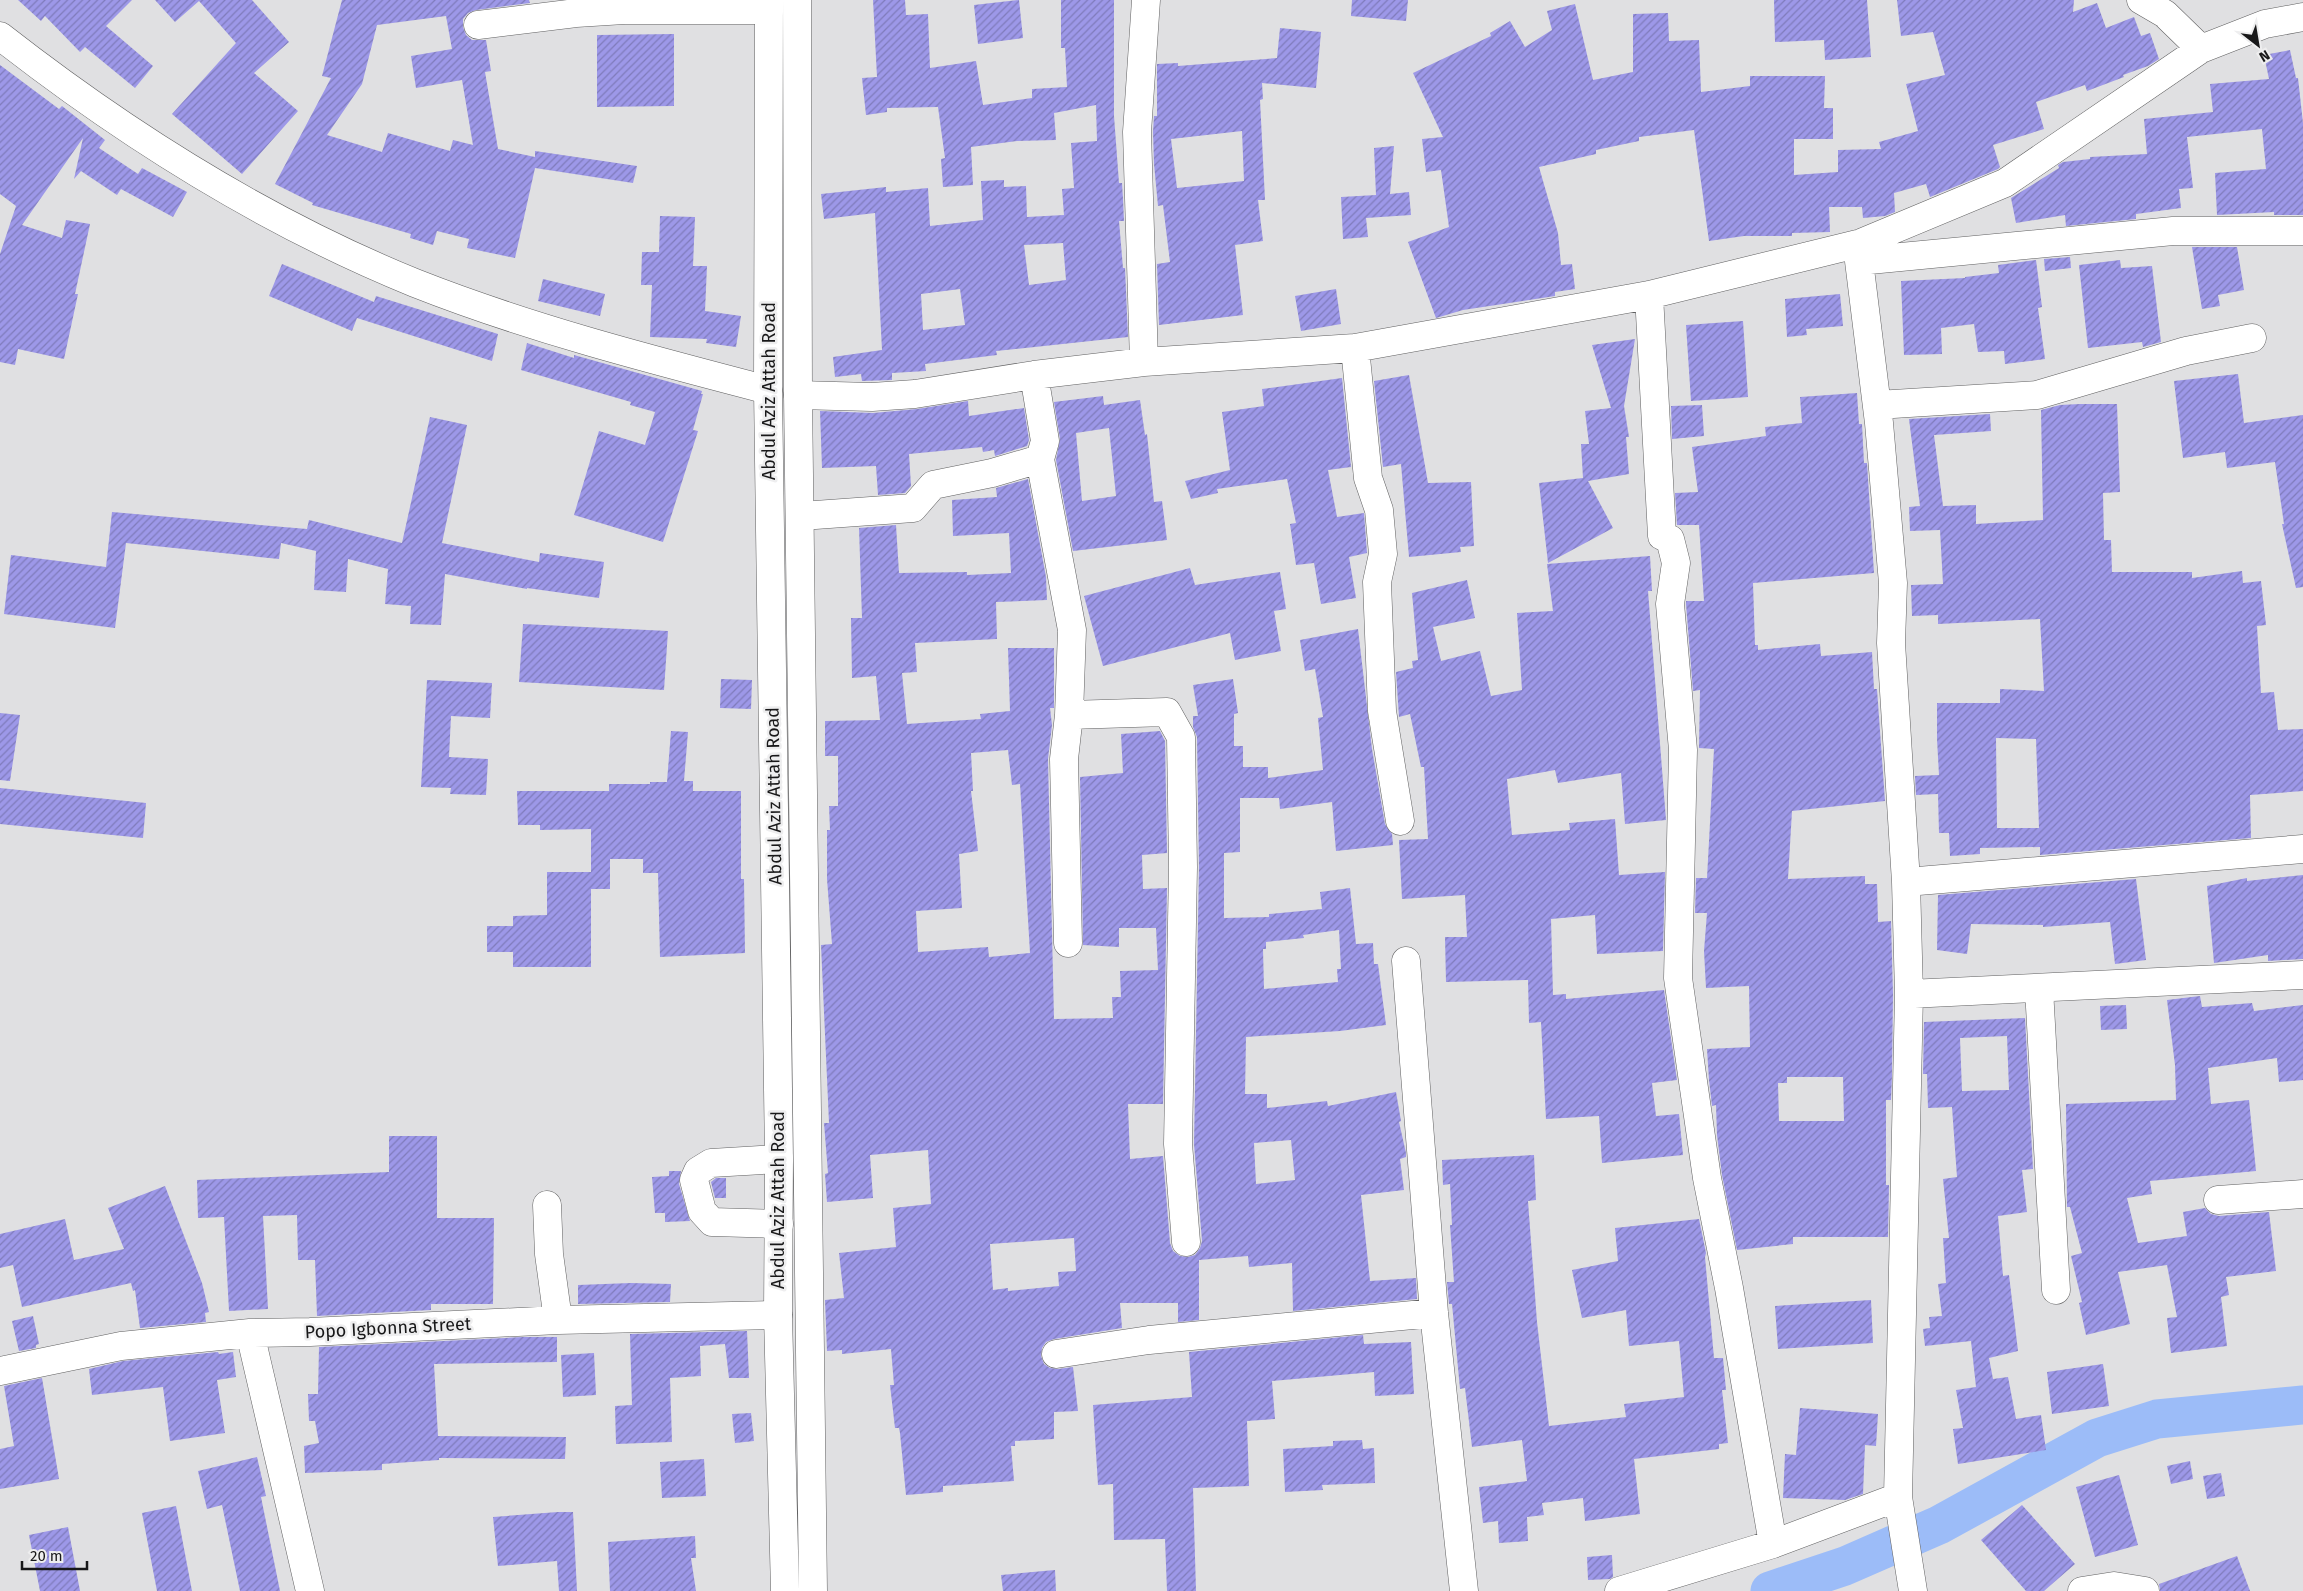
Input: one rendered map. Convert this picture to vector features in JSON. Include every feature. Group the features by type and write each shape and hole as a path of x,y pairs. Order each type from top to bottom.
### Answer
{"main road":[{"name":"Abdul Aziz Attah Road","path":"797,0 798,396 813,1591"},
{"path":"1144,362 1137,132 1146,0"},
{"path":"2140,0 2165,14 2201,49"},
{"name":"Abdul Aziz Attah Road","path":"769,5 768,390 779,1159 778,1315 785,1591"},
{"path":"478,25 576,13 769,5"},
{"path":"1860,252 2005,183 2201,49 2264,24 2303,17"},
{"path":"0,37 67,88 151,146 252,206 333,246 415,282 504,315 623,352 768,390"},
{"path":"798,396 872,397 916,394 1034,375 1144,362 1355,348 1649,295 1860,252 2173,231 2303,231"},
{"path":"1860,252 1877,405 1892,583 1891,642 1906,882 1909,994 1899,1506 1911,1578"},
{"path":"1649,295 1662,536 1670,539 1676,563 1670,604 1683,750 1678,978 1707,1178 1729,1288 1773,1544"},
{"path":"1877,405 2037,395 2186,351 2252,338"},
{"path":"1355,348 1368,478 1379,510 1383,554 1377,582 1377,629 1382,711 1400,821"},
{"path":"1034,375 1045,441 1040,459 1072,630 1069,715 1064,758 1068,943"},
{"path":"801,516 913,508 933,485 992,473 1040,459"},
{"path":"1069,715 1167,712 1181,737 1183,867 1178,1144 1186,1242"},
{"path":"1906,882 2303,849"},
{"path":"1406,961 1434,1314 1464,1591"},
{"path":"1909,994 2303,975"},
{"path":"2039,989 2056,1290"},
{"path":"779,1159 711,1163 698,1171 694,1180 702,1211 712,1222 779,1224"},
{"path":"2218,1200 2303,1194"},
{"path":"547,1205 549,1254 558,1320"},
{"path":"1056,1354 1149,1340 1434,1314"},
{"name":"Popo Igbonna Street","path":"0,1371 121,1346 250,1333 310,1332 558,1320 778,1315"},
{"path":"250,1333 310,1591"},
{"path":"1619,1591 1899,1506"},
{"path":"2082,1591 2114,1586 2145,1591"}],"building":[{"path":"18,0 132,0 106,26 153,66 135,88 85,47 80,52 45,16 41,21"},
{"path":"155,0 252,0 289,42 254,73 298,111 242,174 172,114 236,43 199,1 175,22"},
{"path":"342,0 529,0 530,3 476,10 468,13 463,19 466,35 472,40 486,40 491,71 485,72 498,149 535,157 535,151 637,166 633,183 535,168 515,258 467,248 469,239 437,231 433,245 410,238 411,234 312,205 313,203 275,184 331,78 322,76","holes":["446,16 452,49 411,56 416,88 462,80 473,145 453,140 450,151 388,133 382,152 327,135 362,84 377,25"]},
{"path":"873,0 905,0 906,15 928,14 930,68 976,61 983,105 1032,98 1032,89 1067,87 1065,48 1061,48 1061,0 1114,0 1114,116 1119,183 1122,183 1124,221 1119,221 1123,268 1125,268 1128,337 996,351 997,355 925,364 926,371 892,373 892,380 862,381 861,374 835,377 833,357 882,350 875,213 824,219 821,194 886,187 886,192 928,188 930,226 983,220 981,181 1004,180 1004,187 1026,186 1027,217 1064,215 1062,189 1074,188 1071,143 1097,141 1096,105 1054,113 1056,140 1017,141 971,147 973,185 943,187 941,159 945,158 938,107 887,108 887,112 866,115 862,78 877,77","holes":["1063,243 1066,280 1029,285 1024,245","960,289 965,325 923,330 921,294"]},
{"path":"1019,0 1023,38 978,44 974,5"},
{"path":"1352,0 1408,0 1406,21 1351,16"},
{"path":"1774,0 1867,0 1871,57 1825,60 1824,40 1775,42"},
{"path":"1897,0 2074,0 2073,12 2097,3 2106,28 2134,17 2141,36 2150,33 2159,59 2148,66 2123,75 2124,77 2087,91 2085,85 2036,102 2044,129 1993,145 2000,167 1998,169 1930,197 1926,184 1894,193 1895,212 1885,216 1863,218 1862,207 1829,207 1830,232 1792,233 1792,236 1744,236 1709,241 1694,130 1639,137 1639,141 1596,150 1596,154 1539,167 1558,233 1561,265 1572,264 1575,289 1555,292 1555,296 1463,310 1436,318 1408,242 1449,227 1441,170 1426,172 1422,139 1443,137 1413,73 1491,36 1490,33 1510,21 1525,47 1552,30 1547,11 1575,4 1593,80 1633,72 1633,14 1668,13 1669,41 1699,40 1701,92 1750,86 1750,76 1825,76 1824,108 1833,108 1833,139 1794,139 1794,175 1838,172 1838,150 1881,149 1879,142 1918,131 1906,84 1945,75 1933,32 1901,36"},
{"path":"1280,28 1321,32 1316,88 1262,83 1263,99 1260,100 1265,200 1258,200 1263,241 1235,245 1243,315 1159,325 1157,264 1170,262 1163,205 1158,206 1154,164 1153,132 1154,116 1157,116 1157,64 1178,63 1178,66 1277,58","holes":["1242,131 1244,181 1177,188 1171,139"]},
{"path":"674,34 674,106 597,107 597,35"},
{"path":"2290,50 2296,78 2298,78 2303,123 2303,215 2274,215 2274,212 2217,215 2215,173 2266,169 2262,129 2187,137 2193,188 2179,189 2181,208 2136,214 2136,219 2066,226 2065,215 2016,223 2011,198 2059,168 2058,165 2063,162 2090,159 2090,157 2147,154 2144,119 2213,112 2210,84 2269,79 2264,55"},
{"path":"0,65 59,109 62,106 105,140 99,148 138,174 142,168 187,192 173,217 121,189 117,195 81,171 74,179 83,138 22,225 62,238 66,220 90,224 64,359 18,349 15,365 0,362 0,254 16,206 0,194"},
{"path":"1394,146 1390,194 1409,192 1411,215 1366,218 1368,237 1343,239 1341,197 1376,195 1374,148"},
{"path":"660,216 695,217 693,266 707,266 705,311 741,316 736,347 706,343 707,339 650,337 652,285 641,285 642,252 659,252"},
{"path":"2192,247 2237,247 2244,290 2218,295 2220,306 2202,309"},
{"path":"2070,257 2071,268 2045,271 2044,259"},
{"path":"2036,260 2042,307 2038,308 2045,359 2005,364 2004,351 1978,352 1974,324 1941,328 1942,354 1904,355 1901,281 1965,278 1999,273 1998,265"},
{"path":"2120,260 2121,268 2152,266 2161,342 2143,347 2142,342 2088,348 2079,265"},
{"path":"282,264 374,302 376,296 498,334 492,361 357,318 352,331 269,296"},
{"path":"543,279 605,294 600,316 538,301"},
{"path":"1336,289 1341,324 1301,331 1295,296"},
{"path":"1840,294 1843,326 1806,329 1807,335 1787,337 1785,299"},
{"path":"1743,321 1748,397 1691,401 1686,325"},
{"path":"1635,339 1624,406 1629,437 1626,437 1629,474 1588,481 1613,528 1548,563 1539,483 1583,478 1581,444 1589,444 1585,411 1611,408 1592,345"},
{"path":"527,343 574,358 574,355 702,391 701,394 703,394 693,430 698,431 663,542 574,515 599,431 645,445 655,412 630,405 631,402 521,370"},
{"path":"2238,374 2244,423 2303,415 2303,587 2296,588 2282,524 2284,524 2275,462 2227,468 2225,452 2183,458 2174,381"},
{"path":"1409,375 1428,483 1471,482 1474,546 1460,547 1461,552 1409,557 1401,464 1383,467 1374,381"},
{"path":"1342,378 1351,467 1328,470 1337,517 1364,513 1367,553 1349,557 1356,598 1321,604 1314,563 1296,565 1290,524 1296,523 1287,479 1217,489 1218,493 1191,499 1185,481 1230,470 1222,412 1264,406 1262,389"},
{"path":"1857,393 1859,424 1862,424 1864,463 1867,463 1874,573 1753,583 1755,645 1758,645 1758,650 1820,644 1821,656 1872,652 1874,689 1877,689 1885,801 1792,811 1788,879 1865,876 1865,884 1877,884 1878,922 1891,921 1893,994 1892,1075 1891,1100 1886,1100 1886,1185 1889,1185 1888,1237 1793,1237 1793,1244 1737,1250 1722,1175 1717,1135 1716,1105 1712,1106 1707,1049 1750,1047 1749,986 1706,988 1704,951 1707,913 1695,913 1696,878 1707,878 1714,749 1699,748 1700,690 1693,691 1686,604 1686,601 1704,601 1699,525 1677,525 1675,493 1698,492 1692,447 1766,436 1765,427 1802,423 1800,397","holes":["1787,1077 1843,1077 1844,1121 1779,1121 1778,1083 1787,1083"]},
{"path":"1103,396 1104,405 1140,400 1145,435 1147,434 1154,502 1162,501 1167,540 1073,551 1056,460 1060,439 1054,402","holes":["1109,428 1116,496 1082,501 1076,433"]},
{"path":"968,401 969,416 1024,408 1029,440 1027,446 995,456 994,450 983,452 982,447 909,454 911,486 905,493 878,495 876,466 822,468 820,411 873,413 917,409"},
{"path":"2117,404 2120,492 2103,493 2104,540 2111,540 2112,572 2192,572 2192,578 2242,571 2243,583 2261,581 2266,625 2257,626 2261,693 2274,692 2278,730 2303,729 2303,791 2250,795 2251,838 2040,855 2040,847 1980,848 1980,854 1950,856 1949,833 1939,833 1938,794 1916,795 1915,776 1939,775 1937,703 2000,703 2000,689 2044,691 2040,619 1938,624 1938,615 1912,616 1911,585 1943,584 1940,530 1910,531 1909,507 1920,506 1909,419 1990,414 1991,431 1934,435 1943,506 1976,505 1976,524 2043,520 2041,410 2060,405","holes":["1996,738 2036,739 2039,828 1997,828"]},
{"path":"1702,405 1704,436 1672,439 1671,406"},
{"path":"430,417 467,425 442,543 539,562 540,553 604,562 599,598 527,589 445,574 441,625 410,624 411,606 385,604 388,569 348,559 346,592 314,590 316,551 281,543 279,559 126,543 115,628 4,614 11,555 106,567 112,512 307,529 309,520 402,543"},
{"path":"1028,479 1046,577 1047,600 996,602 997,639 915,643 917,672 902,673 907,724 981,719 980,714 1010,711 1008,648 1054,648 1054,708 1050,708 1052,725 1048,759 1054,1019 1113,1018 1112,997 1121,997 1120,971 1158,970 1156,928 1119,928 1119,947 1083,945 1080,777 1123,773 1121,734 1160,731 1165,741 1167,853 1142,855 1143,889 1167,888 1163,1104 1128,1104 1130,1159 1163,1156 1170,1243 1173,1251 1180,1256 1188,1257 1195,1255 1202,1241 1194,1144 1199,867 1197,737 1193,727 1193,716 1198,716 1193,685 1233,679 1238,713 1234,714 1234,746 1243,746 1243,767 1268,767 1268,778 1323,770 1318,718 1323,717 1315,669 1305,671 1300,640 1358,629 1372,749 1385,824 1392,834 1393,845 1336,851 1332,802 1280,809 1279,798 1240,798 1240,852 1224,853 1224,918 1269,917 1269,914 1322,909 1320,892 1350,888 1356,944 1373,943 1374,964 1378,964 1386,1025 1340,1031 1246,1037 1245,1094 1267,1094 1267,1108 1327,1101 1328,1106 1396,1092 1401,1121 1399,1122 1406,1153 1406,1157 1400,1159 1404,1190 1361,1195 1370,1281 1416,1278 1417,1299 1293,1311 1292,1263 1249,1267 1248,1256 1199,1260 1199,1320 1178,1322 1178,1303 1120,1303 1122,1328 1054,1339 1046,1342 1042,1348 1041,1356 1044,1364 1050,1368 1058,1369 1073,1367 1078,1411 1054,1412 1054,1439 1015,1441 1015,1446 1011,1446 1014,1481 943,1486 943,1492 906,1495 900,1433 899,1428 895,1428 890,1385 894,1385 891,1349 842,1354 842,1350 827,1351 825,1300 844,1298 839,1253 896,1247 893,1208 931,1204 928,1150 870,1155 873,1198 827,1202 825,1174 828,1173 824,1123 829,1123 821,945 832,944 827,879 827,830 830,830 829,806 838,806 838,756 825,756 825,721 880,720 876,676 852,678 851,618 862,618 859,528 896,525 899,573 967,572 967,575 1011,573 1009,533 953,536 952,500 997,497 996,488","holes":["1008,750 1012,785 1020,784 1030,953 989,957 988,947 918,952 916,911 962,908 959,854 978,851 971,791 973,791 971,753","1339,930 1341,969 1337,969 1338,982 1264,989 1263,949 1266,949 1266,942 1304,938 1303,935","1291,1140 1295,1180 1256,1184 1254,1143","1074,1238 1076,1271 1058,1272 1059,1286 1008,1291 1008,1288 993,1290 990,1244"]},
{"path":"1650,556 1652,591 1648,591 1666,820 1625,824 1621,773 1558,783 1555,770 1507,779 1512,835 1570,830 1569,823 1615,819 1619,875 1665,872 1663,951 1597,954 1595,915 1551,919 1553,995 1566,994 1566,999 1664,990 1677,1080 1652,1083 1656,1116 1679,1114 1683,1155 1602,1163 1599,1116 1546,1119 1541,1022 1529,1023 1528,980 1446,982 1445,937 1467,937 1465,895 1402,899 1399,840 1428,839 1424,767 1421,767 1410,714 1399,717 1396,672 1413,668 1412,661 1418,660 1412,593 1467,580 1475,618 1433,627 1441,661 1480,651 1491,696 1522,690 1517,613 1553,611 1547,564"},
{"path":"1190,568 1195,585 1280,572 1286,609 1274,611 1281,651 1235,660 1230,633 1103,666 1084,596"},
{"path":"523,624 668,631 664,690 519,682"},
{"path":"721,679 752,680 751,709 720,708"},
{"path":"427,680 492,683 490,718 451,716 449,757 488,759 486,795 450,794 451,788 421,787"},
{"path":"0,713 20,715 10,781 0,780"},
{"path":"671,731 688,732 684,781 693,781 693,791 741,791 741,879 744,879 745,953 660,957 658,873 643,873 643,859 610,859 610,889 591,889 591,967 513,967 513,952 487,952 487,926 513,926 513,916 547,915 547,872 591,872 591,829 540,830 540,825 518,825 517,791 609,791 609,784 667,782"},
{"path":"0,788 146,803 143,838 0,824"},
{"path":"2303,875 2303,959 2268,961 2268,955 2214,963 2207,886 2247,878 2247,881"},
{"path":"2136,879 2146,960 2115,964 2110,922 2043,927 2043,925 1971,924 1967,954 1937,950 1938,895"},
{"path":"2200,996 2202,1007 2252,1003 2254,1011 2303,1005 2303,1080 2279,1082 2277,1058 2208,1068 2211,1104 2249,1100 2256,1171 2150,1181 2152,1194 2127,1198 2138,1243 2187,1236 2183,1212 2205,1208 2211,1214 2219,1216 2269,1212 2276,1271 2226,1277 2229,1295 2221,1297 2227,1346 2171,1353 2167,1318 2177,1317 2167,1265 2118,1272 2130,1324 2086,1335 2079,1303 2082,1302 2071,1256 2082,1253 2070,1207 2067,1207 2066,1104 2176,1100 2175,1065 2167,1000"},
{"path":"2126,1005 2127,1029 2101,1030 2100,1006"},
{"path":"2025,1018 2033,1169 2022,1170 2027,1212 1998,1216 2003,1276 2009,1275 2018,1351 1989,1358 1993,1379 2008,1377 2016,1419 2041,1415 2046,1450 1958,1464 1953,1429 1963,1428 1956,1390 1976,1387 1971,1341 1925,1346 1923,1329 1930,1328 1929,1317 1942,1316 1938,1284 1946,1283 1943,1238 1949,1238 1943,1179 1957,1177 1952,1107 1928,1108 1927,1074 1923,1074 1924,1022","holes":["2007,1036 2009,1090 1962,1091 1960,1038"]},
{"path":"389,1136 437,1136 437,1218 494,1218 493,1304 431,1304 431,1310 317,1316 315,1260 298,1260 297,1215 263,1216 268,1309 229,1311 224,1217 198,1218 197,1180 389,1172"},
{"path":"1534,1155 1536,1200 1528,1201 1537,1322 1549,1426 1626,1417 1624,1404 1684,1397 1679,1341 1629,1346 1626,1310 1582,1318 1572,1270 1618,1261 1615,1228 1699,1219 1706,1253 1714,1358 1723,1358 1726,1390 1722,1390 1728,1443 1719,1444 1719,1449 1634,1459 1640,1514 1585,1521 1583,1498 1542,1503 1544,1515 1527,1517 1528,1541 1499,1543 1498,1521 1483,1523 1479,1487 1527,1481 1522,1440 1472,1447 1465,1388 1460,1389 1452,1304 1449,1304 1447,1282 1454,1282 1450,1225 1452,1225 1450,1184 1443,1185 1442,1160"},
{"path":"669,1171 681,1171 679,1184 690,1221 665,1222 665,1213 655,1213 652,1177 669,1176"},
{"path":"716,1178 726,1178 726,1198 715,1198 711,1182"},
{"path":"165,1186 202,1283 209,1312 205,1313 206,1322 140,1328 135,1290 133,1291 131,1283 22,1307 13,1265 0,1268 0,1234 65,1219 74,1260 124,1249 108,1208"},
{"path":"671,1284 670,1302 578,1304 578,1285"},
{"path":"1871,1300 1873,1343 1778,1349 1775,1306"},
{"path":"33,1316 39,1344 36,1345 36,1348 19,1351 12,1321"},
{"path":"747,1331 749,1378 729,1378 725,1344 700,1346 701,1376 670,1378 672,1442 616,1444 615,1406 632,1405 630,1334"},
{"path":"1363,1335 1364,1344 1411,1342 1414,1394 1375,1396 1374,1372 1272,1381 1275,1419 1247,1421 1249,1486 1193,1488 1196,1591 1167,1591 1165,1539 1114,1540 1113,1484 1098,1485 1093,1405 1192,1397 1189,1352"},
{"path":"557,1337 557,1362 434,1364 438,1436 566,1437 565,1459 439,1458 439,1460 382,1464 382,1470 305,1473 304,1446 319,1443 315,1421 309,1421 308,1394 318,1394 319,1347"},
{"path":"218,1352 219,1354 233,1352 236,1377 217,1380 225,1433 170,1441 163,1387 92,1395 89,1369 123,1361"},
{"path":"594,1353 596,1395 563,1397 561,1355"},
{"path":"2103,1364 2109,1406 2052,1414 2047,1372"},
{"path":"42,1378 59,1479 0,1489 0,1449 14,1446 4,1386"},
{"path":"1800,1408 1878,1414 1876,1446 1865,1445 1863,1494 1845,1500 1783,1498 1785,1454 1796,1455"},
{"path":"751,1413 754,1441 735,1443 732,1414"},
{"path":"1362,1440 1363,1449 1374,1448 1375,1483 1322,1485 1323,1490 1285,1492 1283,1449 1333,1446 1333,1441"},
{"path":"257,1457 266,1496 261,1497 280,1591 240,1591 222,1505 207,1509 198,1471"},
{"path":"704,1459 706,1496 662,1498 660,1462"},
{"path":"2190,1461 2193,1479 2171,1484 2167,1466"},
{"path":"2221,1473 2225,1496 2207,1499 2203,1476"},
{"path":"2119,1475 2138,1545 2095,1557 2076,1487"},
{"path":"2022,1505 2075,1564 2044,1591 2026,1591 1981,1540"},
{"path":"176,1506 192,1591 157,1591 142,1513"},
{"path":"573,1512 577,1591 559,1591 557,1561 498,1566 493,1517"},
{"path":"68,1527 80,1591 40,1591 29,1535"},
{"path":"695,1536 696,1558 691,1558 696,1591 610,1591 608,1542"},
{"path":"1612,1555 1613,1577 1610,1579 1588,1580 1587,1557"},
{"path":"2237,1556 2250,1591 2160,1591 2159,1584"},
{"path":"1055,1570 1056,1591 1003,1591 1001,1575"}],"waterway":[{"path":"1770,1591 1845,1566 1939,1525 2097,1438 2157,1419 2303,1405"}]}
